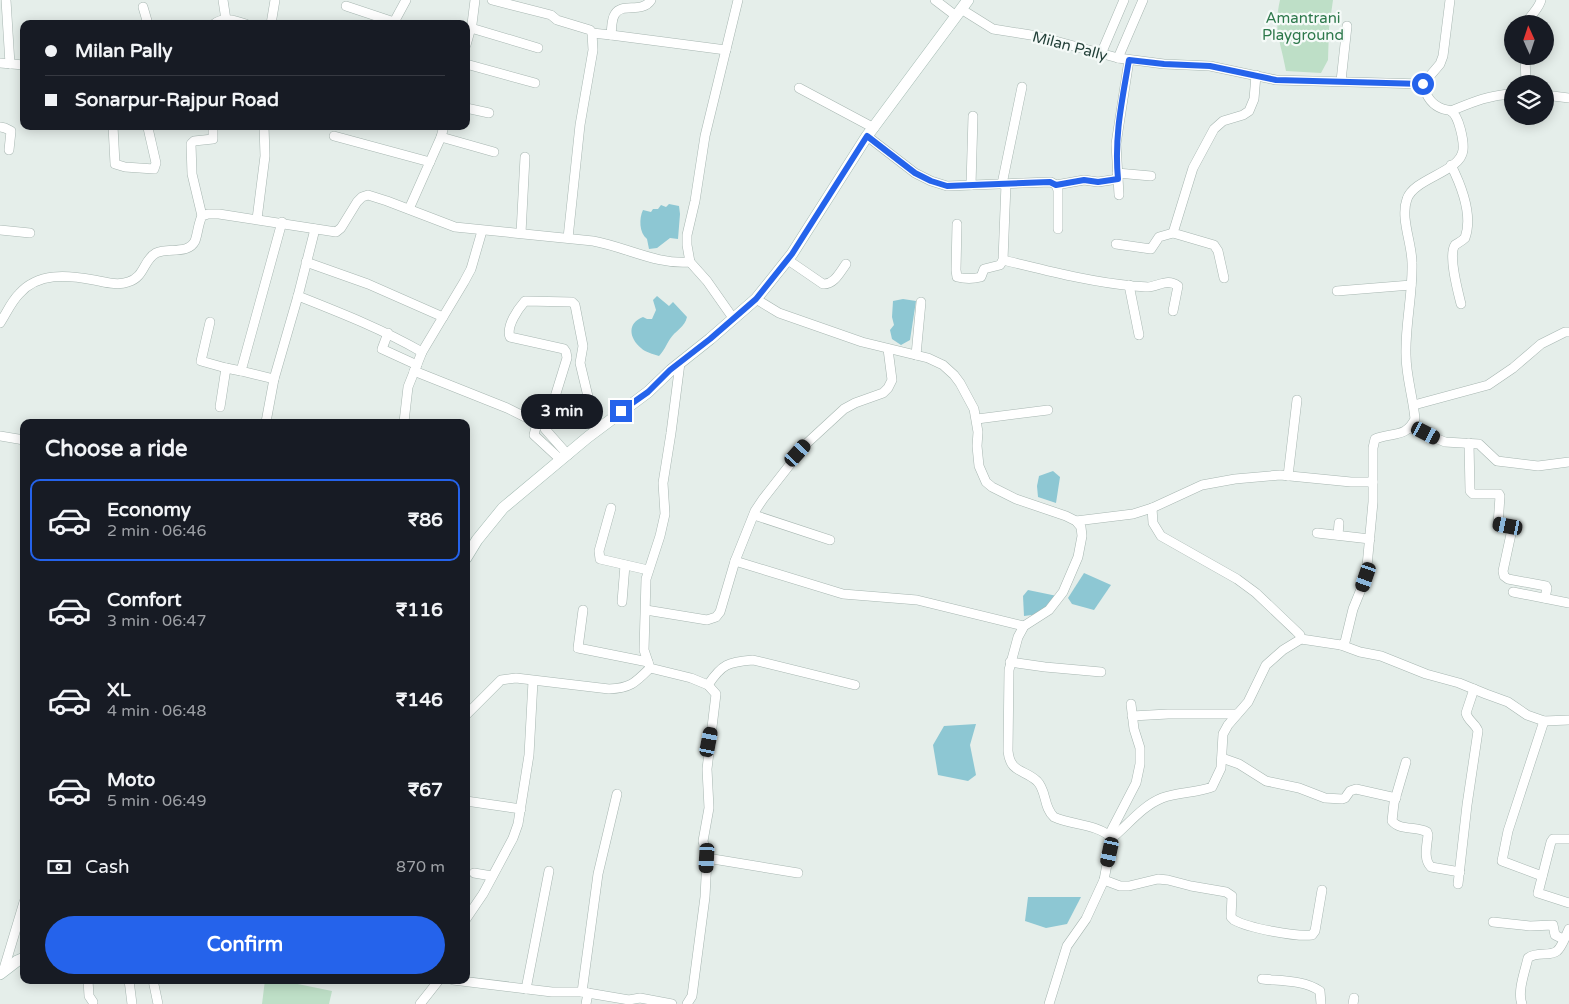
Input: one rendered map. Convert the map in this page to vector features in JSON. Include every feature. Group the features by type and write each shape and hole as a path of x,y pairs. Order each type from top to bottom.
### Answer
{"main road":[{"path":"470,551 503,508 565,458 596,430 648,392 756,299 788,260 871,132 962,8"},
{"path":"2,973 20,961"}],"street":[{"path":"6,0 5,64 20,65"},
{"path":"223,0 226,20"},
{"path":"272,20 275,0"},
{"path":"396,20 406,0"},
{"path":"470,31 475,0"},
{"path":"492,0 551,15 557,20 590,30 592,34 593,50 580,125 568,238"},
{"path":"611,34 614,15 617,11 642,7 649,4 651,0"},
{"path":"733,318 707,281 690,262 687,250 687,235 695,201 705,136 738,0"},
{"name":"Milan Pally","path":"935,0 962,8 992,29 1037,36 1129,60 1210,66 1283,80 1423,84"},
{"path":"1101,54 1124,0"},
{"path":"1118,58 1142,0"},
{"path":"1450,0 1443,56 1440,64 1423,84 1429,99 1436,106 1451,111 1464,107 1478,99 1504,94"},
{"path":"1530,15 1539,6 1541,0"},
{"path":"346,6 386,20"},
{"path":"143,7 147,20"},
{"path":"1341,81 1347,26"},
{"path":"471,28 538,48"},
{"path":"592,34 611,34 726,50"},
{"path":"1119,194 1117,131 1129,60"},
{"path":"470,65 536,82"},
{"path":"1173,233 1193,168 1218,125 1249,111 1254,99 1256,75"},
{"path":"957,224 957,276 962,278 981,277 984,269 1000,265 1002,260 1004,184 1022,87"},
{"path":"798,88 871,132 915,173 947,186 1050,182 1056,185 1084,180 1098,182 1118,176 1151,176"},
{"path":"1554,96 1569,98"},
{"path":"470,109 489,113"},
{"path":"1342,645 1353,609 1366,577 1370,539 1373,448 1375,439 1405,432 1411,428 1415,419 1406,355 1412,262 1406,221 1407,199 1411,192 1424,182 1458,161 1462,154 1464,149 1461,130 1451,111"},
{"path":"971,185 973,116"},
{"path":"0,127 11,131 8,150"},
{"path":"113,130 115,164 125,167 154,169 156,163 148,130"},
{"path":"0,323 18,294 36,281 47,277 77,277 115,284 127,282 139,277 156,252 185,249 191,246 195,241 198,224 202,216 192,174 191,144 194,141 213,139 213,130"},
{"path":"257,219 265,156 264,130"},
{"path":"409,209 443,130"},
{"path":"334,136 430,162"},
{"path":"441,137 494,152"},
{"path":"521,233 524,157"},
{"path":"1451,165 1464,194 1467,228 1465,238 1456,244 1454,249 1453,263 1461,304"},
{"path":"1056,185 1058,190 1058,229"},
{"path":"202,216 219,214 282,222 336,232 357,202 362,197 368,195 455,227 612,244 670,262 690,262"},
{"path":"241,371 282,222"},
{"path":"267,419 274,379 315,229"},
{"path":"0,230 30,234"},
{"path":"404,419 408,387 422,352 471,269 482,231"},
{"path":"1116,244 1151,249 1159,237 1173,233 1214,245 1218,251 1224,278"},
{"path":"788,260 823,284 832,282 846,264"},
{"path":"1002,260 1049,272 1129,285 1148,287 1165,282 1174,283 1178,286 1174,311"},
{"path":"306,262 368,284 443,317"},
{"path":"1129,285 1139,335"},
{"path":"1337,291 1411,285"},
{"path":"298,296 357,319 388,333 422,352"},
{"path":"756,299 779,313 862,342 916,355 943,365 954,375 967,394 977,420 979,466 986,482 1016,499 1056,512 1076,521 1081,526 1082,536 1078,557 1070,577 1056,602 1050,610 1024,626 1018,636 1010,662 1009,758 1012,765 1036,780 1042,790 1049,813 1054,817 1093,828 1111,837"},
{"path":"565,458 546,429 567,358 566,352 564,349 510,336 508,329 525,301 572,302 575,305 583,346 580,363 596,430"},
{"path":"916,355 921,302"},
{"path":"0,306 6,314"},
{"path":"210,322 201,361 274,379"},
{"path":"1414,405 1488,385 1514,368 1541,344 1565,332 1569,332"},
{"path":"388,333 382,349 416,368 537,423 534,435 565,458"},
{"path":"646,610 703,619 712,619 720,612 735,561 754,514 767,493 806,444 844,409 855,403 883,394 892,380 888,349"},
{"path":"649,665 644,650 646,579 665,514 663,483 680,363"},
{"path":"220,407 226,368"},
{"path":"1288,476 1297,400"},
{"path":"977,420 1048,410"},
{"path":"1411,428 1445,442 1480,444 1497,460 1538,466 1569,462"},
{"path":"0,436 20,439"},
{"path":"1469,443 1470,491 1473,494 1499,494 1498,525 1508,526 1510,529 1511,534 1503,572 1504,576 1508,579 1546,586 1545,598"},
{"path":"1076,521 1118,517 1152,508 1202,485 1235,479 1288,476 1372,482"},
{"path":"611,508 599,556 600,559 648,570"},
{"path":"1152,508 1153,523 1161,536 1225,572 1256,593 1296,630 1301,639"},
{"path":"754,514 830,540"},
{"path":"1338,535 1339,523"},
{"path":"1317,533 1370,539"},
{"path":"735,561 843,594 917,600 1024,626"},
{"path":"622,602 625,565"},
{"path":"1513,592 1569,603"},
{"path":"583,610 578,648 649,665 691,678 708,685 716,694 706,769 708,808 703,841 707,858 705,897 690,1003"},
{"path":"1111,837 1149,805 1162,798 1212,787 1221,768 1223,734 1236,714 1248,702 1266,665 1283,650 1301,639 1335,646 1342,645 1360,652 1380,656 1508,702 1527,715 1544,721 1569,720"},
{"path":"708,685 717,671 723,666 739,661 753,660 855,685"},
{"path":"1010,662 1101,672"},
{"path":"470,711 501,680 516,678 609,689 621,688 632,685 649,665"},
{"path":"470,913 484,894 512,838 521,809 529,755 533,681"},
{"path":"1458,884 1478,732 1466,713 1474,689"},
{"path":"1049,1004 1067,946 1086,919 1104,880 1111,837 1136,783 1140,764 1140,748 1134,729 1131,704"},
{"path":"1132,716 1236,714"},
{"path":"1542,876 1502,861 1508,831 1544,721"},
{"path":"1222,758 1239,764 1266,781 1299,788 1325,798 1342,799 1350,791 1356,789 1396,798"},
{"path":"1406,762 1391,816 1393,823 1398,826 1416,828 1427,832 1427,863 1431,867 1460,872"},
{"path":"586,1004 585,993 598,874 617,794"},
{"path":"470,801 521,809"},
{"path":"1569,839 1553,839 1548,850 1538,893 1569,902"},
{"path":"707,858 798,873"},
{"path":"526,989 549,871"},
{"path":"474,873 492,876"},
{"path":"1104,880 1120,886 1129,886 1158,879 1226,892 1232,896 1231,917 1234,920 1272,931 1305,936 1312,936 1315,931 1322,890"},
{"path":"2,973 20,915"},
{"path":"1493,922 1530,926 1553,925 1555,935 1563,940"},
{"path":"1522,1004 1522,984 1528,958 1558,951 1569,929"},
{"path":"1262,979 1315,987 1320,990 1321,1004"},
{"path":"470,982 526,989 585,993 628,1002 640,998 672,1004"},
{"path":"88,984 89,996 93,1002"},
{"path":"130,984 132,1004"},
{"path":"154,984 158,1004"},
{"path":"420,1004 436,984"}],"green space":[{"name":"Amantrani Playground","path":"1280,0 1333,0 1329,28 1328,60 1321,73 1286,71 1278,36 1277,20"},
{"path":"264,984 298,984 332,991 329,1004 262,1004"}],"water":[{"path":"669,204 679,206 678,239 670,238 657,248 649,249 647,239 642,233 640,225 643,210 651,212 653,209 658,209 661,205 666,207"},
{"path":"657,296 669,306 673,302 687,317 684,324 672,336 659,356 641,348 632,335 634,323 643,317 652,319 656,310 653,300"},
{"path":"903,299 916,301 910,340 901,345 892,339 890,330 894,325 892,317 893,301"},
{"path":"1053,471 1060,477 1056,503 1038,497 1037,486 1039,476"},
{"path":"1084,573 1111,585 1094,610 1072,604 1068,598"},
{"path":"1028,590 1057,596 1040,614 1024,616 1023,596"},
{"path":"976,724 970,745 976,775 968,781 938,775 933,745 944,726"},
{"path":"1028,897 1081,897 1067,924 1046,928 1025,921"}],"route":[{"path":"621,411 648,392 670,370 710,339 756,299 792,254 867,136 915,173 947,186 1050,182 1056,185 1084,180 1098,182 1118,179 1116,160 1117,131 1129,60 1210,66 1276,80 1423,84"}]}
